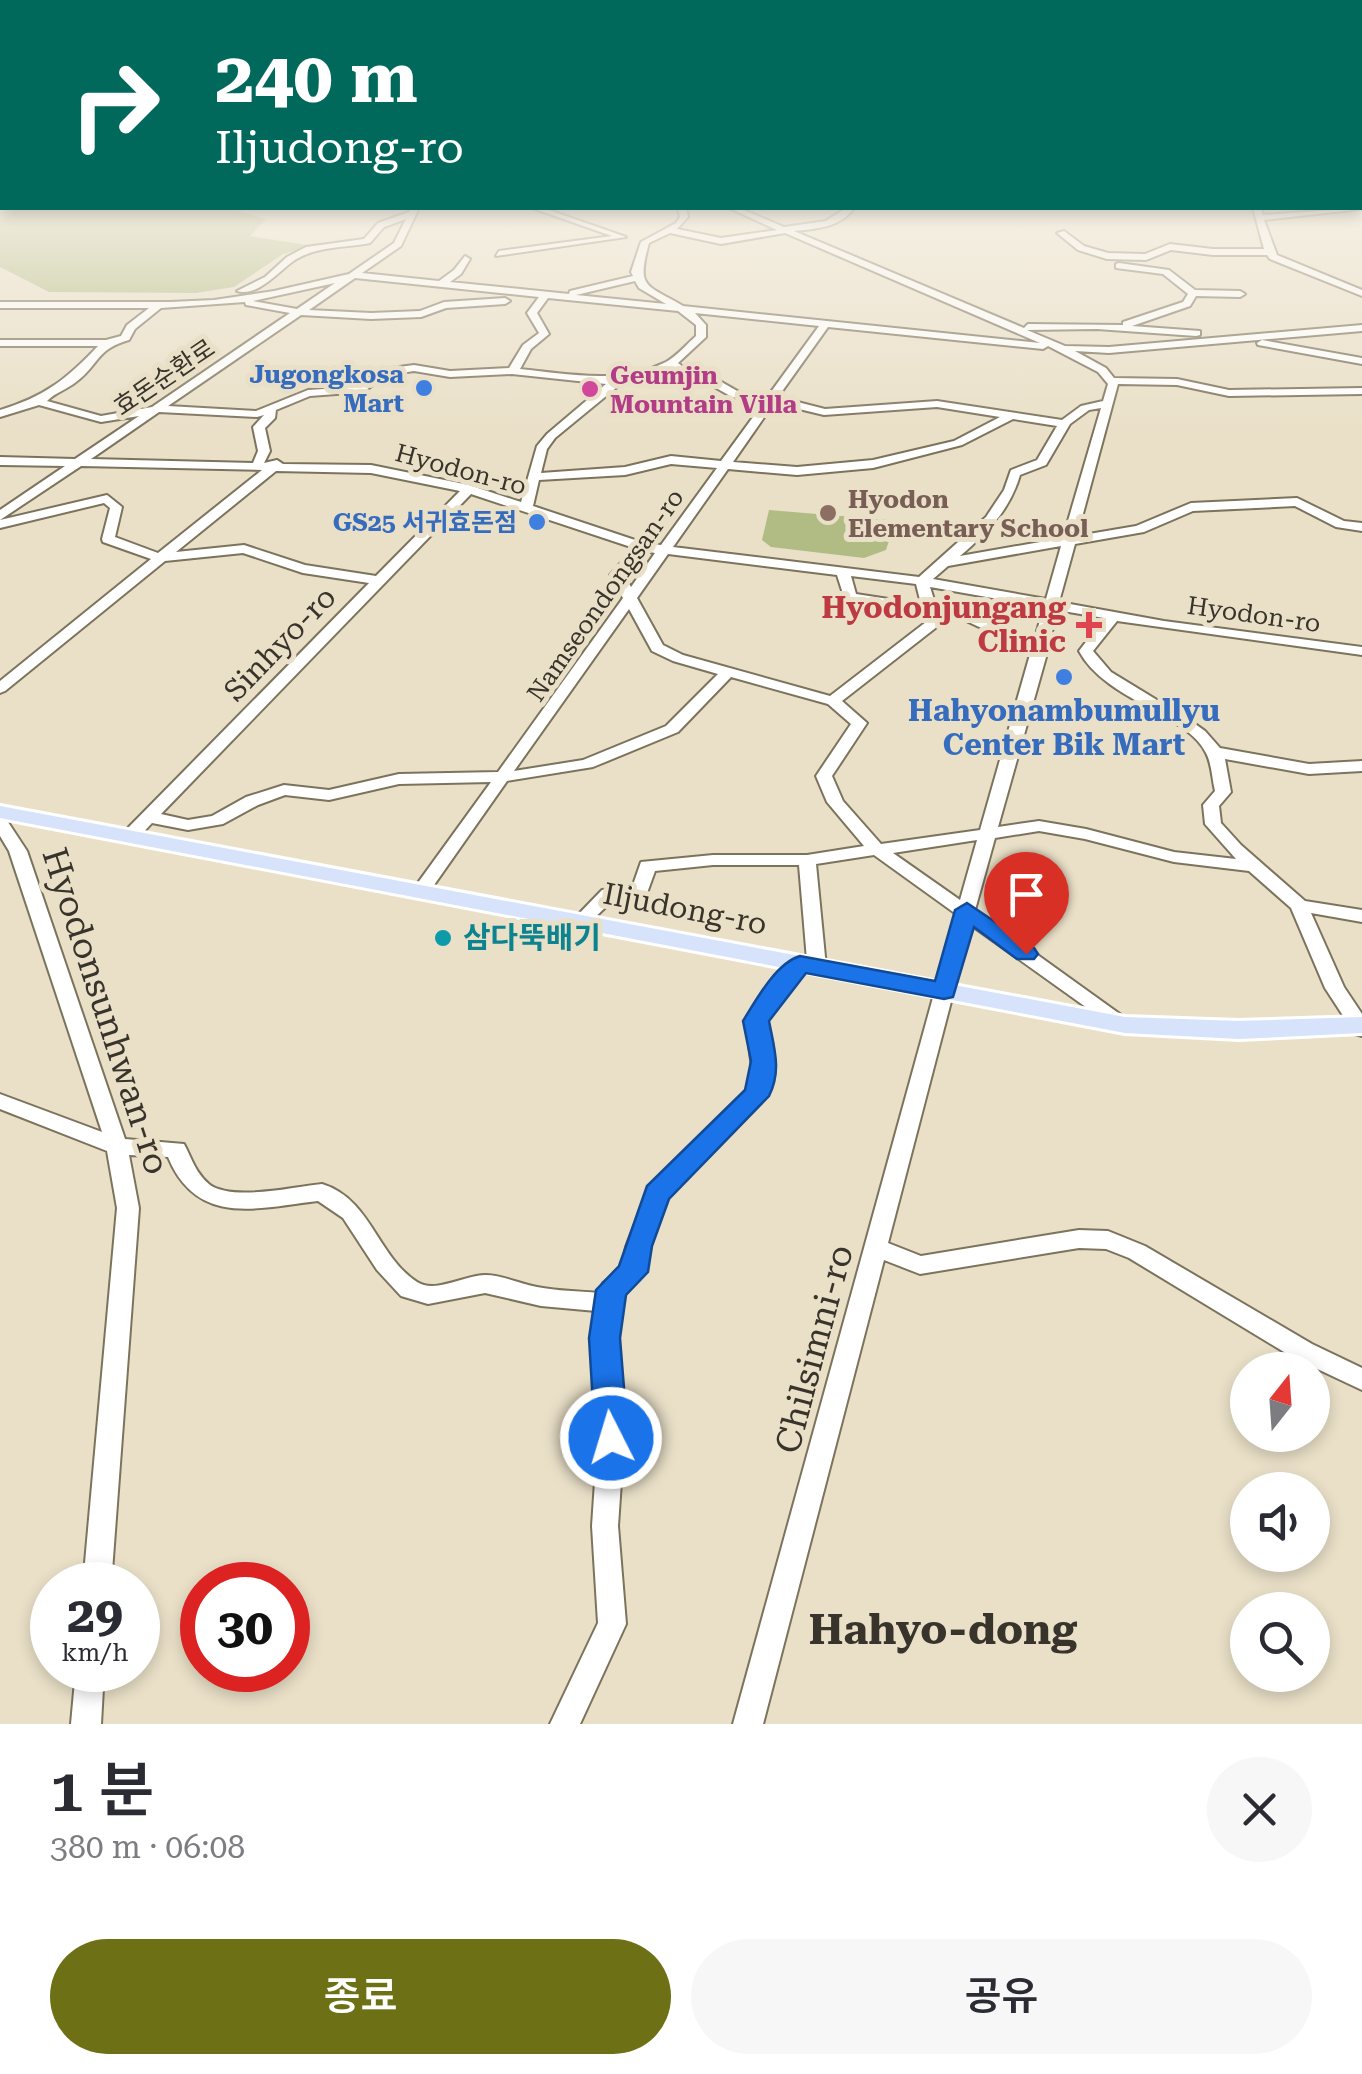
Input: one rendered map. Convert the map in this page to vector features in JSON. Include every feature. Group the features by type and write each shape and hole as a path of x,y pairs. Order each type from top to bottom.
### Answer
{"main road":[{"name":"Iljudong-ro","path":"0,812 1124,1025 1220,1030 1361,1026"}],"street":[{"path":"224,301 275,273"},
{"name":"효돈순환로","path":"0,516 358,273"},
{"path":"440,284 456,273"},
{"path":"526,509 542,448 551,436 618,381 672,363 703,331 686,310 642,286 637,273"},
{"path":"887,273 1059,347 1093,356 1109,350 1362,328"},
{"path":"1168,273 1193,294 1240,294"},
{"path":"1312,273 1362,294"},
{"path":"0,314 6,305 224,301 354,276 440,284 540,300"},
{"path":"224,301 300,312 404,315 490,301 564,297 639,277"},
{"path":"1113,328 1187,304 1193,294"},
{"path":"564,297 1059,347"},
{"path":"512,371 527,347 544,334 532,313 540,300"},
{"path":"0,343 106,343 125,338 130,328 158,305"},
{"name":"Namseondongsan-ro","path":"421,892 826,324"},
{"path":"1006,324 1201,334 1221,340"},
{"path":"1080,328 1096,344 1093,356"},
{"path":"1248,338 1362,361"},
{"path":"0,414 38,402 50,390 72,380 106,343"},
{"path":"1093,356 1112,381 1178,382 1230,393 1362,391"},
{"path":"672,363 689,377"},
{"path":"38,402 101,419 159,409 256,414 292,397 359,390 384,372 414,368 450,374 512,371 578,380 689,377 714,382 736,395 773,399 824,412 937,404 1061,424 1100,403 1109,404"},
{"name":"Chilsimni-ro","path":"748,1724 944,991 1109,404 1112,381"},
{"path":"258,464 264,451 259,427 269,418 270,410"},
{"path":"534,477 625,471 671,460 797,471 873,464 932,446 958,443 1009,418"},
{"path":"834,701 933,623 922,581 996,515 1011,492 1014,473 1042,462 1061,424"},
{"name":"Hyodon-ro","path":"0,460 371,469 469,489 642,547 922,581 1362,651"},
{"path":"0,472 20,460"},
{"path":"0,688 277,464"},
{"name":"Sinhyo-ro","path":"130,836 469,489"},
{"path":"0,524 108,499 116,506 108,539 159,558 244,549 303,569 380,581"},
{"path":"942,562 1139,529 1191,508 1296,502 1341,524 1362,527"},
{"path":"642,547 617,574 657,648 834,701 858,722 824,776 836,802 876,849 1124,1025"},
{"path":"843,572 850,597 965,615 1041,650"},
{"path":"1114,614 1086,650 1088,659 1114,680 1196,730 1214,752 1222,792 1210,806 1214,824 1252,866 1299,906 1335,988 1361,1026"},
{"path":"149,817 188,825 217,820 252,801 284,790 329,795 399,780 502,777 586,764 672,730 728,672"},
{"path":"1214,752 1309,769 1362,766"},
{"name":"Hyodonsunhwan-ro","path":"0,823 18,851 117,1146 128,1208 99,1562"},
{"path":"580,922 608,894 641,889 647,866 714,860 807,860 1038,826 1174,857 1252,866"},
{"path":"565,1724 612,1624 605,1526 611,1438 605,1338 611,1290 633,1272 637,1246 657,1194 756,1096 763,1082 764,1061 756,1021 808,966 807,860"},
{"path":"1299,906 1362,916"},
{"path":"0,1101 117,1146 176,1150 186,1174 206,1194 241,1200 322,1192 351,1212 385,1264 408,1289 428,1295 485,1284 541,1297 610,1303"},
{"path":"878,1248 920,1266 1079,1238 1108,1240 1137,1252 1303,1351 1362,1380"},
{"path":"86,1724 88,1692"}],"green space":[{"path":"13,273 254,273 234,287 196,293 49,292"},
{"path":"769,510 901,521 894,525 886,550 864,558 771,547 762,540"}],"place":[{"name":"Jugongkosa Mart","path":"424,388"},
{"name":"Geumjin Mountain Villa","path":"590,389"},
{"name":"Hyodon Elementary School","path":"828,513"},
{"name":"GS25 서귀효돈점","path":"537,522"},
{"name":"Hyodonjungang Clinic","path":"1089,625"},
{"name":"Hahyonambumullyu Center Bik Mart","path":"1064,677"},
{"name":"삼다뚝배기","path":"443,938"}],"district":[{"name":"Hahyo-dong","path":"943,1629"}],"route":[{"path":"611,1438 605,1338 611,1290 633,1272 637,1246 657,1194 756,1096 763,1082 764,1061 756,1021 772,996 800,964 944,991 967,910 1026,954"}]}
